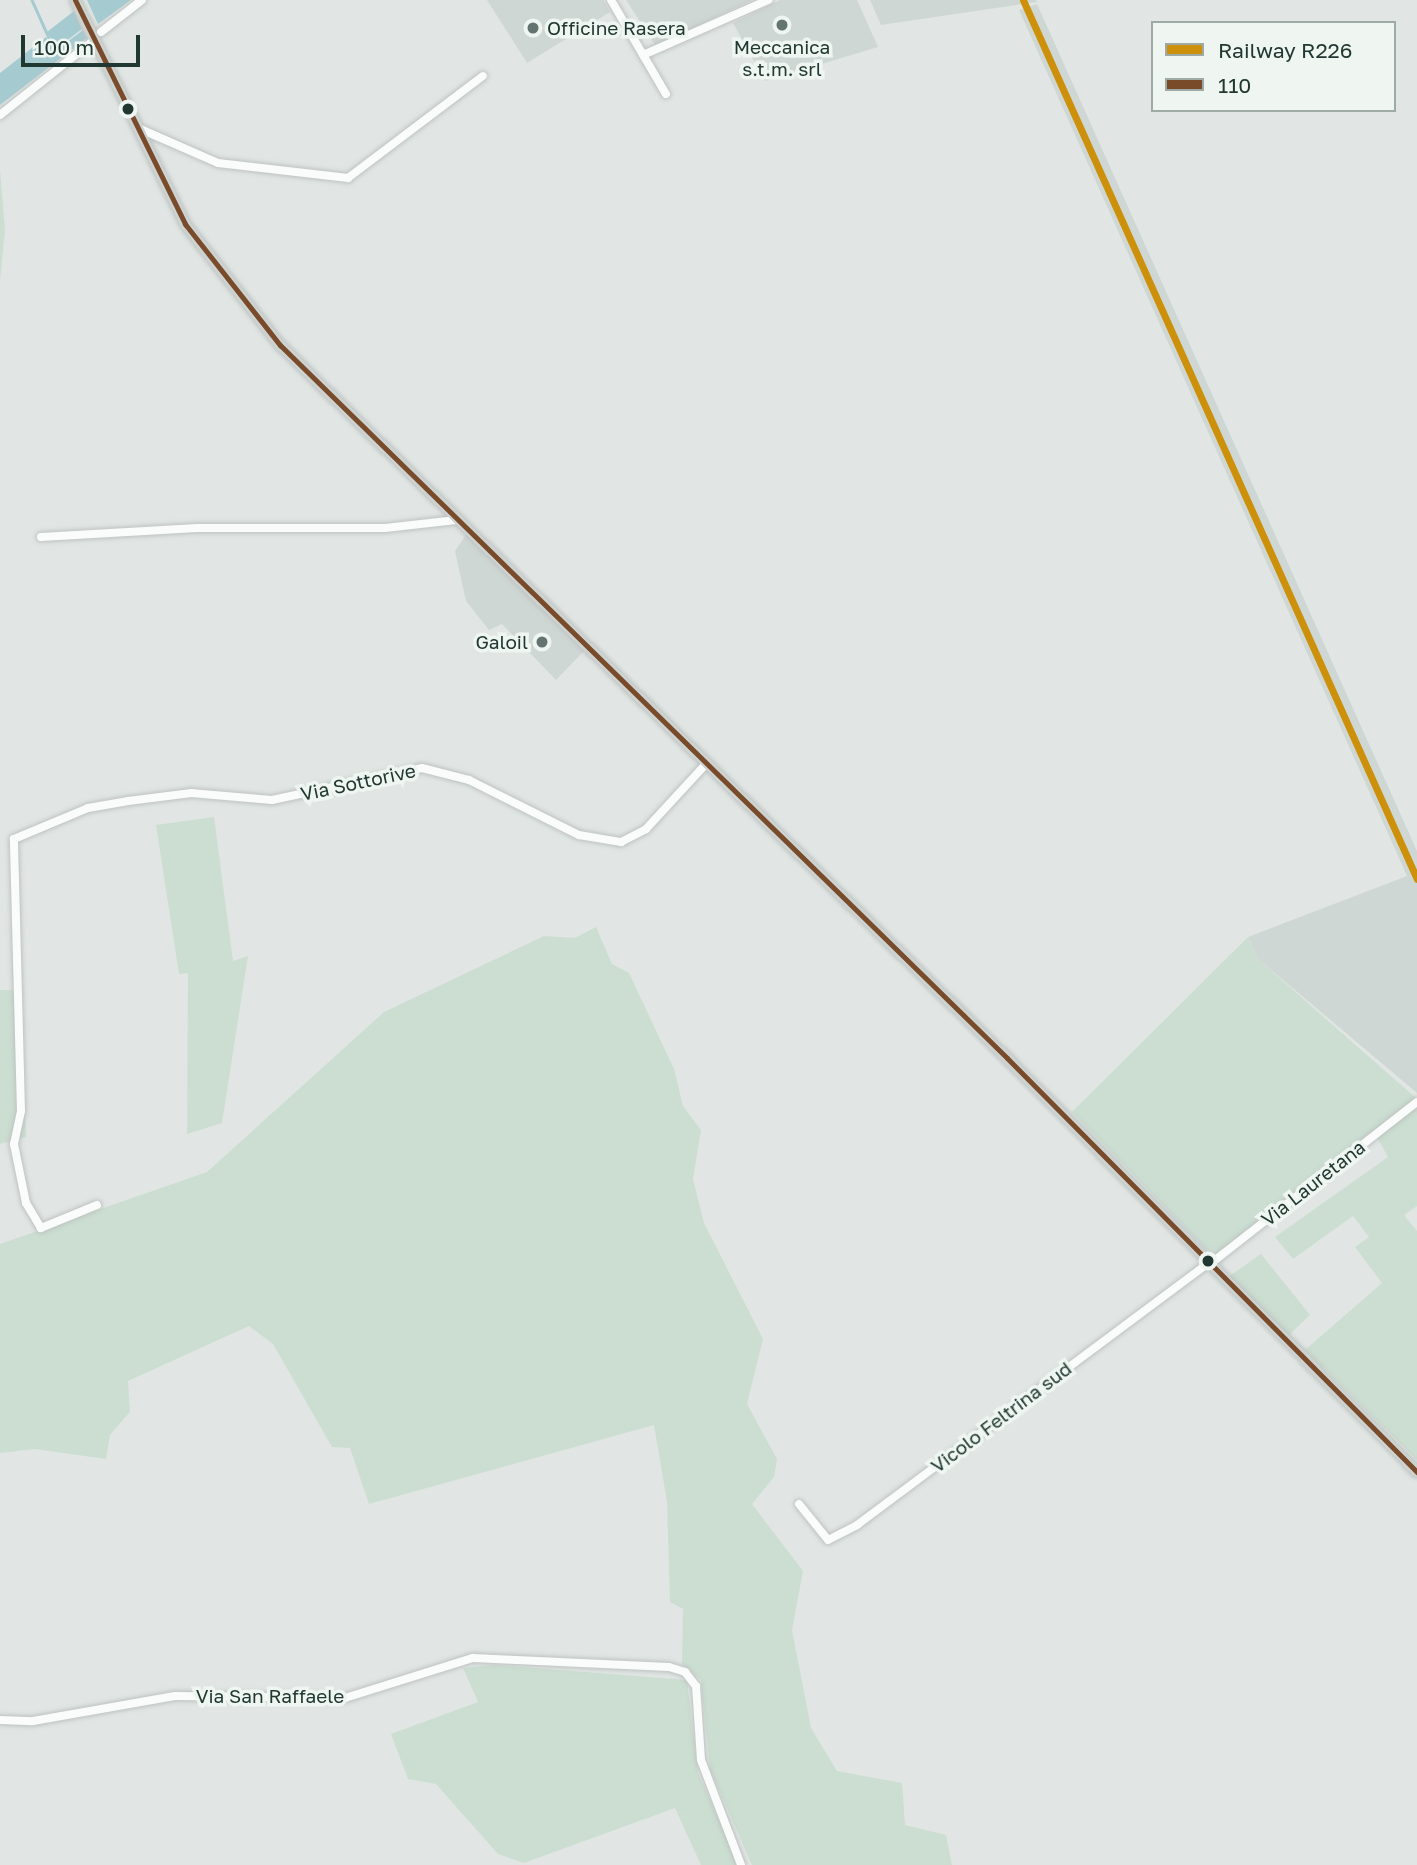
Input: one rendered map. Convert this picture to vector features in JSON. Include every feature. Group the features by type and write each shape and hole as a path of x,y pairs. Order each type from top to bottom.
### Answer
{"main road":[{"path":"75,0 97,36 134,126 208,259 280,345 1417,1472"}],"street":[{"path":"0,115 142,0"},
{"path":"611,0 666,94"},
{"path":"643,55 768,0"},
{"path":"134,126 218,163 341,180 388,152 483,76"},
{"path":"41,537 197,528 385,528 457,520"},
{"name":"Via Sottorive","path":"97,1205 41,1228 26,1203 14,1144 21,1111 14,839 88,808 128,801 191,793 272,800 422,768 469,780 579,835 621,842 646,830 705,765"},
{"name":"Via Lauretana","path":"1209,1264 1417,1102"},
{"name":"Vicolo Feltrina sud","path":"799,1504 828,1540 857,1525 1209,1264"},
{"name":"Via San Raffaele","path":"0,1720 33,1721 175,1696 345,1698 461,1660 499,1657 669,1667 685,1672 695,1686 701,1760 741,1865"}],"shaded area":[{"path":"487,0 603,0 610,12 527,63"},
{"path":"626,0 752,0 656,46"},
{"path":"780,0 857,0 878,47 765,81 733,23"},
{"path":"870,0 1036,0 1037,2 881,25"},
{"path":"1037,4 1417,851 1417,1093 1258,959 1248,937 1407,876 1019,10"},
{"path":"467,533 584,651 556,680 502,624 489,630 466,601 455,551"}],"green space":[{"path":"0,170 5,230 0,281"},
{"path":"214,817 233,961 248,956 222,1123 187,1134 188,973 179,974 156,825"},
{"path":"596,927 612,964 629,973 674,1069 683,1106 701,1130 693,1179 704,1223 763,1339 747,1404 777,1459 774,1477 752,1504 803,1571 792,1630 811,1728 837,1771 902,1783 905,1825 946,1835 952,1865 752,1865 710,1769 701,1680 682,1664 683,1609 670,1602 667,1502 654,1425 369,1504 350,1448 332,1447 273,1344 249,1326 128,1381 130,1412 110,1435 106,1459 35,1449 0,1453 0,1244 207,1172 384,1012 544,936 575,938"},
{"path":"1248,937 1258,959 1417,1099 1213,1256 1072,1112"},
{"path":"0,990 21,990 26,1137 0,1144"},
{"path":"1417,1106 1417,1206 1404,1215 1417,1231 1417,1460 1305,1350 1382,1283 1355,1247 1369,1237 1353,1216 1293,1259 1275,1237 1388,1157 1377,1137"},
{"path":"1261,1254 1310,1315 1288,1336 1228,1277"},
{"path":"495,1665 687,1680 698,1773 739,1865 701,1865 675,1808 524,1863 498,1854 436,1784 408,1779 391,1734 478,1702 463,1668"}],"water":[{"path":"87,0 131,0 98,24"},
{"path":"74,11 82,29 57,48 47,32"},
{"path":"83,30 87,38 0,105 0,73 46,37 55,51"}],"waterway":[{"path":"32,0 50,40"}],"rail line":[{"name":"R226","path":"1023,0 1417,879"}],"transit line":[{"name":"110","path":"75,0 185,224 280,345 1007,1058 1417,1472"}],"place":[{"name":"Meccanica s.t.m. srl","path":"782,25"},
{"name":"Officine Rasera","path":"533,28"},
{"name":"Galoil","path":"542,642"}]}
